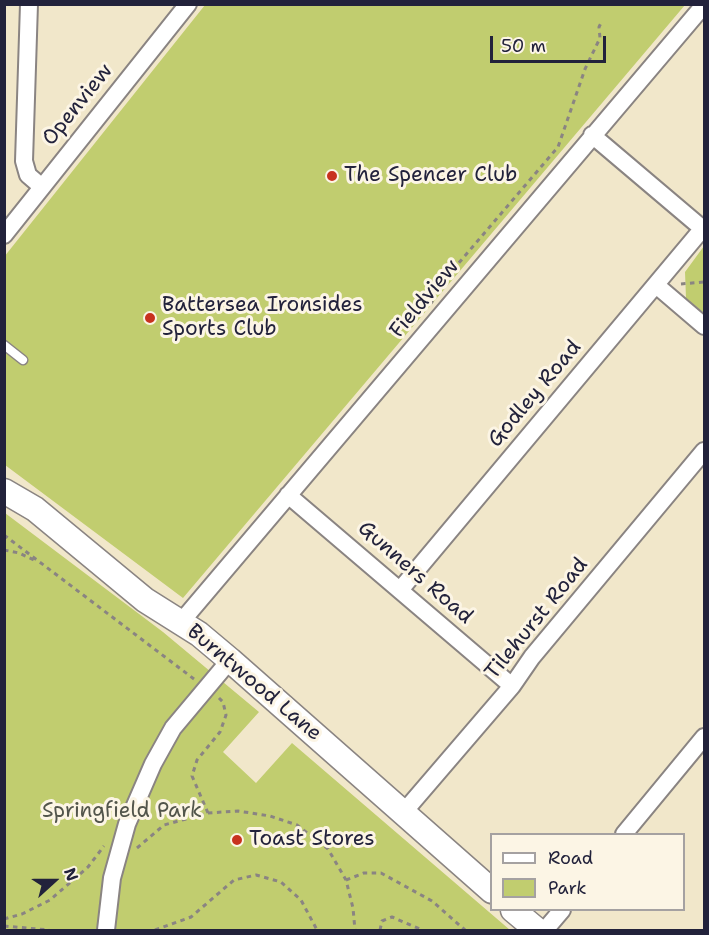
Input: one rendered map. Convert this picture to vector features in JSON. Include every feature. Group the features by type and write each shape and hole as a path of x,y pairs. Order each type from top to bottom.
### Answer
{"main road":[{"name":"Burntwood Lane","path":"13,496 29,523 79,561 94,557 145,600 181,622 230,660 490,889"},
{"path":"515,911 537,930"}],"street":[{"path":"29,4 24,161 28,175 42,186"},
{"name":"Openview","path":"4,235 188,4"},
{"name":"Fieldview","path":"181,622 592,135 705,5"},
{"path":"592,135 704,228"},
{"name":"Godley Road","path":"400,590 704,228"},
{"path":"656,285 705,326"},
{"name":"Tilehurst Road","path":"403,813 512,686 532,657 705,451"},
{"name":"Gunners Road","path":"288,495 512,686"},
{"path":"106,930 112,878 127,824 153,764 173,728 230,660"},
{"path":"625,833 705,737"},
{"path":"545,930 560,911"}],"lane":[{"path":"4,345 23,360"}],"path":[{"path":"443,313 428,299 558,147 585,69 600,38 598,27 602,23"},
{"path":"681,284 705,282"},
{"path":"4,535 196,680"},
{"path":"4,550 19,553 41,564"},
{"path":"208,813 192,776 197,760 220,732 226,715 224,702 215,695"},
{"path":"135,844 132,854 164,825 208,813 249,812 297,825 328,849 346,880 353,908 355,930"},
{"path":"4,919 22,914 50,900 88,867 106,843"},
{"path":"346,880 364,873 381,873 432,902 465,930"},
{"path":"155,930 191,918 234,880 256,875 281,882 301,900 317,930"},
{"path":"380,930 382,921 392,917 422,930"},
{"path":"4,926 49,930"}],"green space":[{"path":"205,5 685,5 183,598 5,465 4,257"},
{"path":"704,246 704,313 686,298 685,272"},
{"name":"Springfield Park","path":"5,513 163,632 259,712 223,752 256,783 292,743 510,930 5,930"}],"place":[{"name":"The Spencer Club","path":"332,176"},
{"name":"Battersea Ironsides Sports Club","path":"150,318"},
{"name":"Toast Stores","path":"237,840"}]}
